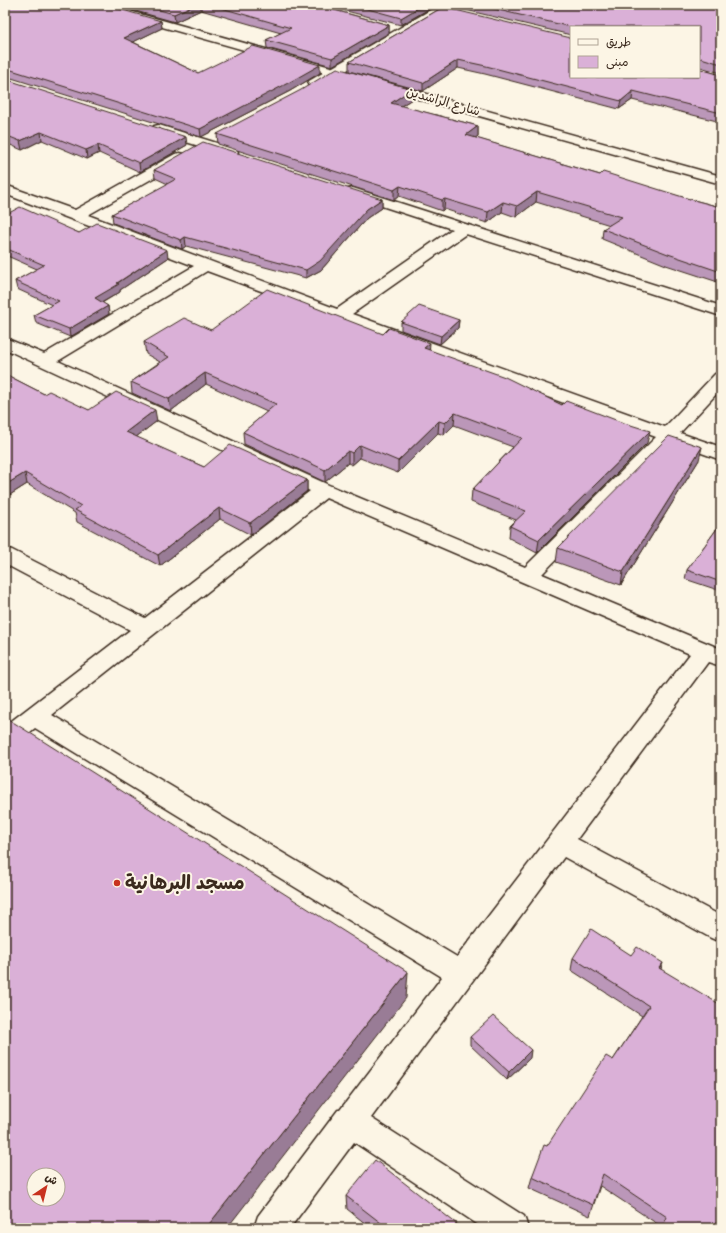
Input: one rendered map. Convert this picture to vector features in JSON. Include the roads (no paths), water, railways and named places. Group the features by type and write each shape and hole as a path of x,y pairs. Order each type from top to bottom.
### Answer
{"street":[{"name":"شارع الراشدين","path":"95,5 721,180"},
{"path":"302,91 402,31 448,9"},
{"path":"387,27 402,31"},
{"path":"145,125 241,156"},
{"path":"77,215 223,133"},
{"path":"337,187 721,311"},
{"path":"5,189 339,315 721,454"},
{"path":"339,315 464,228"},
{"path":"45,361 206,265"},
{"path":"5,342 324,490 713,654 561,843 349,1121 270,1228"},
{"path":"528,576 669,434 721,378"},
{"path":"5,740 324,490"},
{"path":"5,555 147,629"},
{"path":"34,716 461,974"},
{"path":"561,843 721,930"},
{"path":"349,1121 512,1228"}],"place":[{"name":"مسجد البرهانية","path":"117,883"}]}
